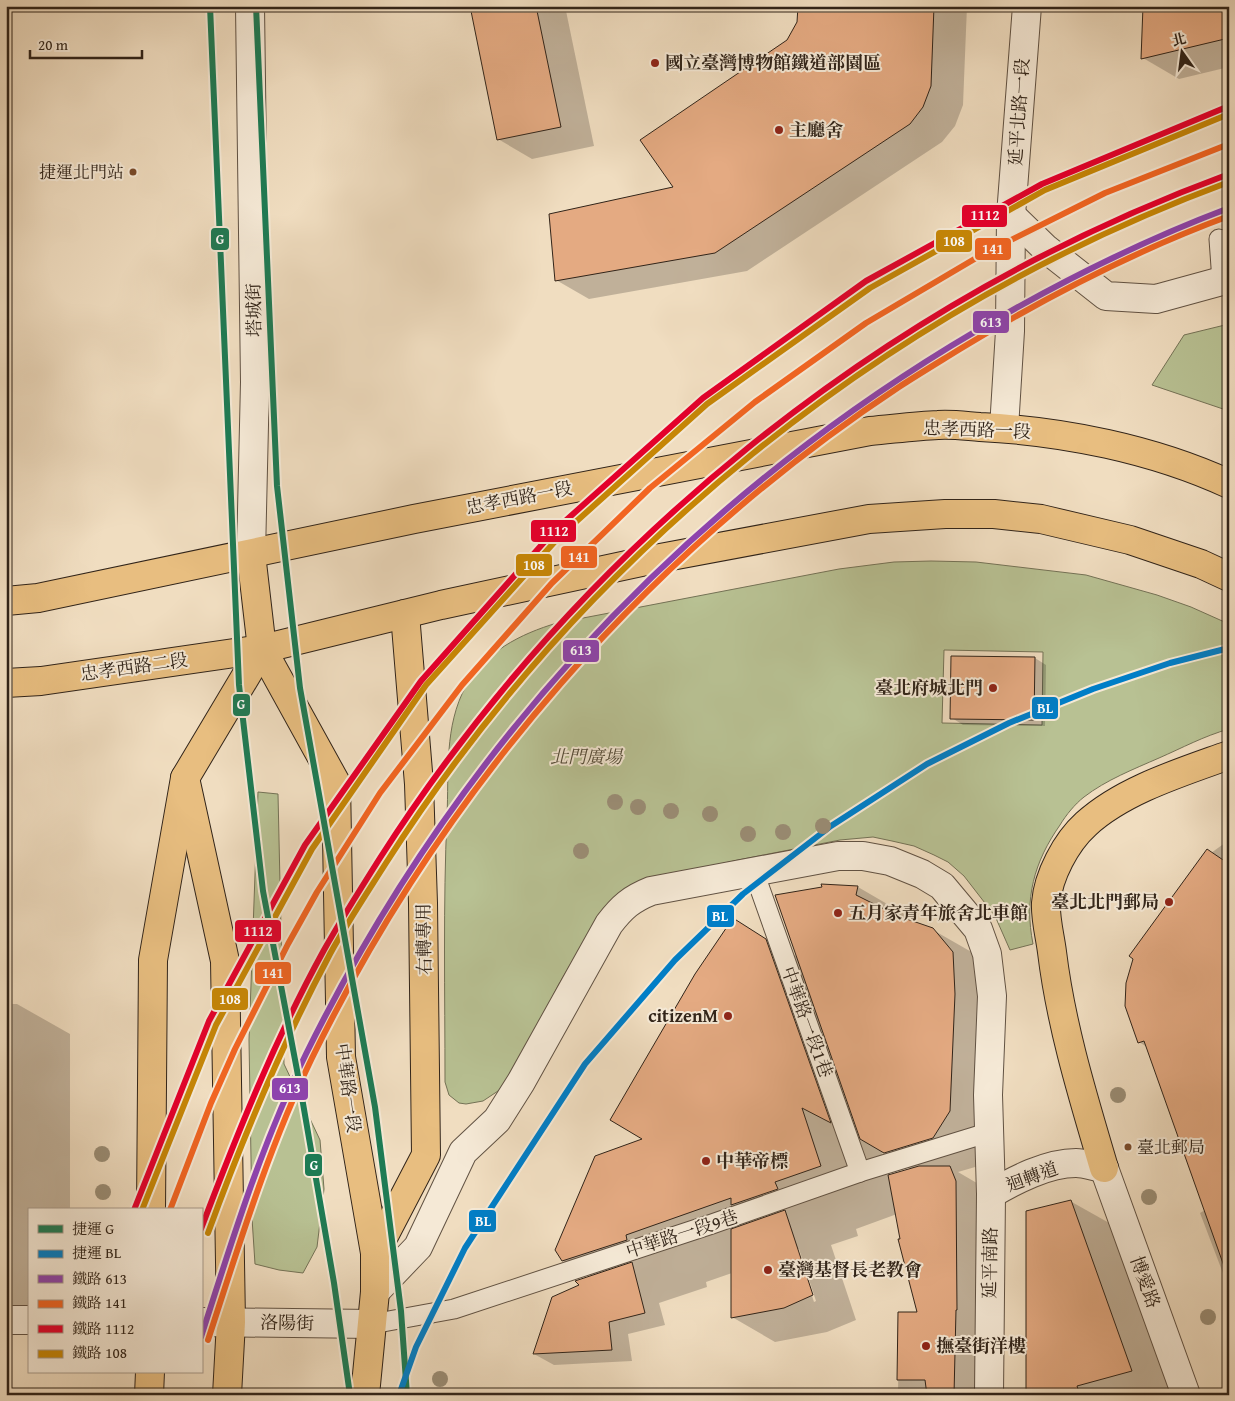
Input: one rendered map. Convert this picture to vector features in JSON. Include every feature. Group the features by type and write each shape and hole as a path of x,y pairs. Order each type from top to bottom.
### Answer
{"main road":[{"name":"忠孝西路一段","path":"251,554 414,519 870,431 939,425 1004,428 1068,436 1140,452 1213,476 1229,484"},
{"path":"151,1208 153,960 185,778 262,648 405,614 655,559 860,521 945,514 994,514 1041,519 1130,540 1201,564 1229,576"},
{"path":"6,601 38,598 251,554"},
{"name":"中華路一段","path":"251,554 262,648 336,783 342,1058 375,1254 375,1292 365,1395"},
{"name":"右轉專用","path":"375,1254 426,1154 423,903 419,784 405,614"},
{"name":"忠孝西路二段","path":"6,683 41,681 262,648"},
{"path":"1104,1168 1067,1036 1054,966 1046,903 1054,868 1086,824 1112,804 1164,778 1229,755"},
{"path":"185,778 225,960 230,1322 227,1395"},
{"path":"149,1395 150,1374"}],"street":[{"name":"塔城街","path":"250,6 255,382 251,554"},
{"name":"延平北路一段","path":"1004,428 1010,331 1011,215 1027,6"},
{"path":"1011,215 1045,248 1106,296 1156,299 1225,280"},
{"name":"延平南路","path":"375,1292 418,1247 463,1152 497,1120 521,1082 609,924 621,908 636,897 651,892 838,856 864,856 890,861 922,874 942,886 978,929 987,954 992,996 988,1095 991,1194 989,1395"},
{"name":"迴轉道","path":"991,1194 1016,1180 1047,1168 1077,1163 1104,1168"},
{"name":"博愛路","path":"1104,1168 1186,1395"},
{"path":"6,1320 28,1320"},
{"name":"洛陽街","path":"202,1322 372,1324"}],"lane":[{"path":"1219,239 1225,280"},
{"name":"中華路一段1巷","path":"754,872 860,1172"},
{"name":"中華路一段9巷","path":"372,1324 454,1309 712,1224 860,1172 990,1132"}],"green space":[{"path":"1229,324 1229,411 1152,385 1184,335"},
{"name":"北門廣場","path":"894,562 976,562 1086,575 1157,595 1191,607 1229,624 1229,729 1120,775 1101,785 1074,806 1051,839 1033,882 1030,912 1033,944 1010,950 995,916 964,876 948,862 914,846 873,837 840,840 675,874 593,926 559,984 515,1070 501,1089 483,1101 466,1104 459,1103 449,1095 445,1082 444,949 449,750 454,717 459,701 466,686 483,663 493,654 517,639 557,623 839,569","holes":["944,650 1043,652 1042,725 942,723"]},
{"path":"258,792 278,794 284,1064 320,1140 324,1189 317,1247 303,1273 255,1264 252,1218 249,1040"}],"building":[{"path":"470,6 536,6 561,127 497,140"},
{"name":"主廳舍","path":"798,6 934,6 931,86 923,107 910,124 715,253 555,281 549,214 673,187 640,140 787,40 797,22"},
{"path":"1143,6 1229,6 1229,38 1141,59"},
{"name":"臺北府城北門","path":"951,656 1035,657 1034,720 950,719"},
{"name":"臺北郵局","path":"1207,849 1229,864 1229,1268 1225,1269 1144,1041 1138,1043 1125,1006 1126,983 1133,959 1129,956"},
{"path":"821,884 858,886 856,895 898,916 933,928 953,952 955,994 950,1111 933,1138 884,1153 860,1139 775,895 822,887"},
{"path":"733,918 766,939 831,1123 802,1108 821,1166 775,1182 778,1189 731,1205 731,1198 626,1235 627,1240 562,1261 555,1250 595,1156 642,1139 610,1120 695,974"},
{"path":"919,1166 950,1166 956,1181 957,1310 954,1395 927,1395 925,1380 897,1380 898,1312 917,1312 898,1239 900,1239 888,1175"},
{"path":"1071,1200 1132,1371 1077,1386 1080,1395 1026,1395 1026,1211"},
{"name":"臺灣基督長老教會","path":"785,1210 813,1295 784,1308 731,1318 731,1229"},
{"path":"632,1262 645,1313 609,1322 612,1350 533,1354 552,1297 579,1285 575,1281"}],"metro line":[{"name":"G","path":"210,6 239,685 263,891 300,1086 334,1283 350,1395"},
{"name":"G","path":"256,6 277,486 300,688 375,1107 401,1311 407,1395"},
{"name":"BL","path":"399,1395 416,1347 465,1248 585,1064 675,960 743,894 831,826 927,764 1009,723 1093,689 1170,663 1229,648"}],"rail line":[{"name":"1112","path":"135,1208 209,1021 305,845 421,681 554,531 703,398 866,281 1042,184 1229,106"},
{"name":"108","path":"143,1208 216,1025 312,849 426,685 559,537 707,404 870,288 1045,190 1229,114"},
{"name":"141","path":"171,1208 211,1103 235,1049 288,944 317,892 380,793 462,685 552,583 650,488 755,402 866,323 983,254 1105,193 1229,144"},
{"name":"1112","path":"202,1226 243,1122 289,1018 324,950 380,858 460,744 548,638 645,538 749,447 860,364 978,291 1101,227 1229,174"},
{"name":"108","path":"208,1233 249,1126 296,1022 312,988 357,908 465,750 553,644 649,545 752,454 862,372 979,299 1102,235 1229,182"},
{"name":"613","path":"202,1334 248,1194 275,1123 306,1054 364,946 429,843 500,745 578,654 662,568 752,488 849,414 951,346 1052,288 1121,254 1229,208"},
{"name":"141","path":"208,1340 255,1198 296,1092 365,958 424,863 490,771 561,684 638,601 720,524 807,452 899,387 992,330 1058,293 1159,244 1229,216"}],"place":[{"name":"國立臺灣博物館鐵道部園區","path":"655,63"},
{"name":"主廳舍","path":"779,130"},
{"name":"捷運北門站","path":"133,172"},
{"name":"臺北府城北門","path":"993,688"},
{"name":"臺北北門郵局","path":"1169,902"},
{"name":"五月家青年旅舍北車館","path":"838,913"},
{"name":"citizenM","path":"728,1016"},
{"name":"臺北郵局","path":"1128,1147"},
{"name":"中華帝標","path":"706,1161"},
{"name":"臺灣基督長老教會","path":"768,1270"},
{"name":"撫臺街洋樓","path":"926,1346"}]}
